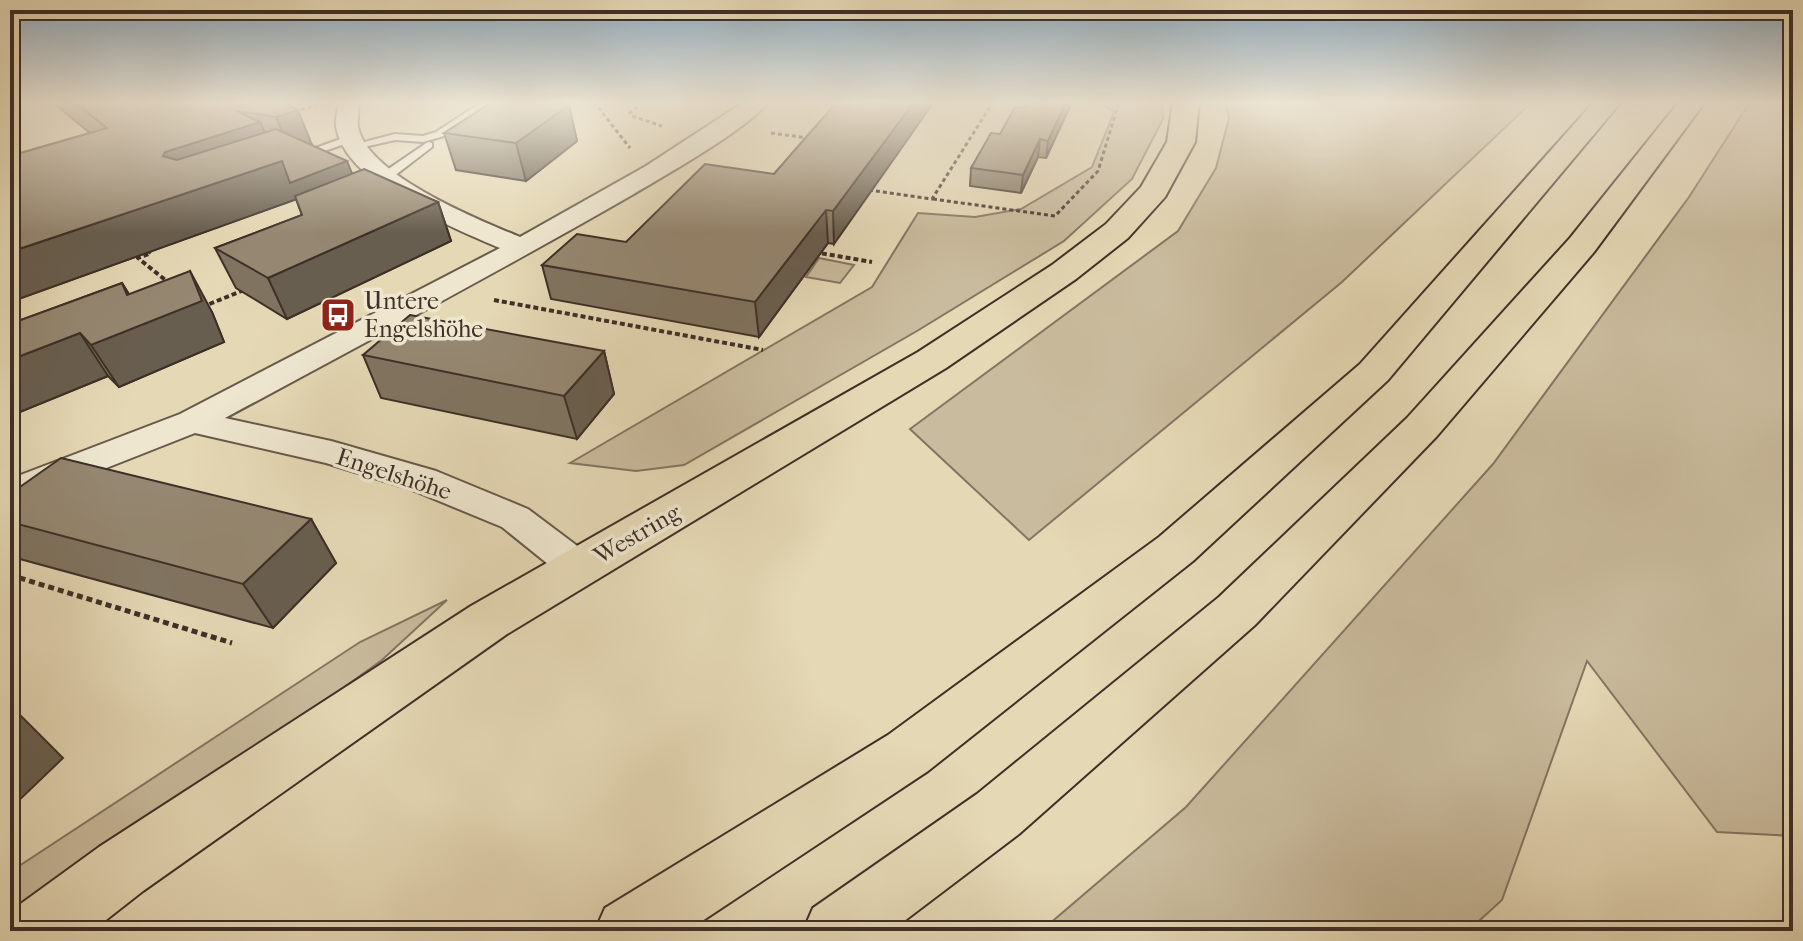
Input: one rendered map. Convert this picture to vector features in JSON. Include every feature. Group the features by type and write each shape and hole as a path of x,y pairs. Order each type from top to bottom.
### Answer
{"main road":[{"name":"Westring","path":"38,931 121,869 476,629 932,360 1064,272 1117,231 1154,191 1179,146"},
{"path":"628,931 908,753 1176,549 1374,372 1570,146"},
{"path":"836,931 998,814 1237,611 1422,427 1582,245 1658,146"}],"street":[{"path":"355,146 391,187 459,221 522,247"},
{"path":"10,493 192,422 522,247 694,146"},
{"name":"Engelshöhe","path":"192,422 331,453 423,480 515,518 578,567"}],"lane":[{"path":"292,158 340,146"},
{"path":"391,187 427,146"}],"path":[{"path":"627,146 655,171"},
{"path":"804,150 807,146"},
{"path":"932,199 965,146"},
{"path":"855,188 1055,216 1098,171 1106,146"},
{"path":"143,247 151,253 138,258 175,288"},
{"path":"810,252 872,262"},
{"path":"199,308 256,285"},
{"path":"442,290 763,350"},
{"path":"10,312 30,332"},
{"path":"10,575 232,643"}],"shaded area":[{"path":"1100,146 1149,146 1132,179 1064,241 917,331 684,465 636,471 570,463 872,287 918,213 975,217 1021,209 1092,167"},
{"path":"1222,146 1486,146 1342,282 1029,540 910,429 1178,231 1216,168"},
{"path":"1722,146 1793,146 1793,836 1717,832 1587,661 1502,900 1468,931 1041,931 1186,807 1493,464 1689,197"},
{"path":"819,258 854,265 840,283 806,277"},
{"path":"447,600 382,660 10,927 10,872 360,642"}],"building":[{"path":"45,146 184,146 165,152 163,156 177,160 222,146 314,146 347,161 290,183 282,161 10,252 10,156"},
{"path":"799,146 881,146 833,211 826,210 755,302 542,265 577,234 626,242 705,164 774,174"},
{"path":"984,146 1037,146 1023,175 971,168"},
{"path":"364,169 438,202 268,278 215,248 302,215 295,196"},
{"path":"190,271 202,301 91,345 80,333 10,360 10,324 122,283 127,295"},
{"path":"410,315 604,351 564,396 363,355"},
{"path":"61,458 311,519 243,584 10,522 10,494"},
{"path":"10,711 19,714 10,722"}],"place":[{"name":"Untere Engelshöhe","path":"338,315"}]}
